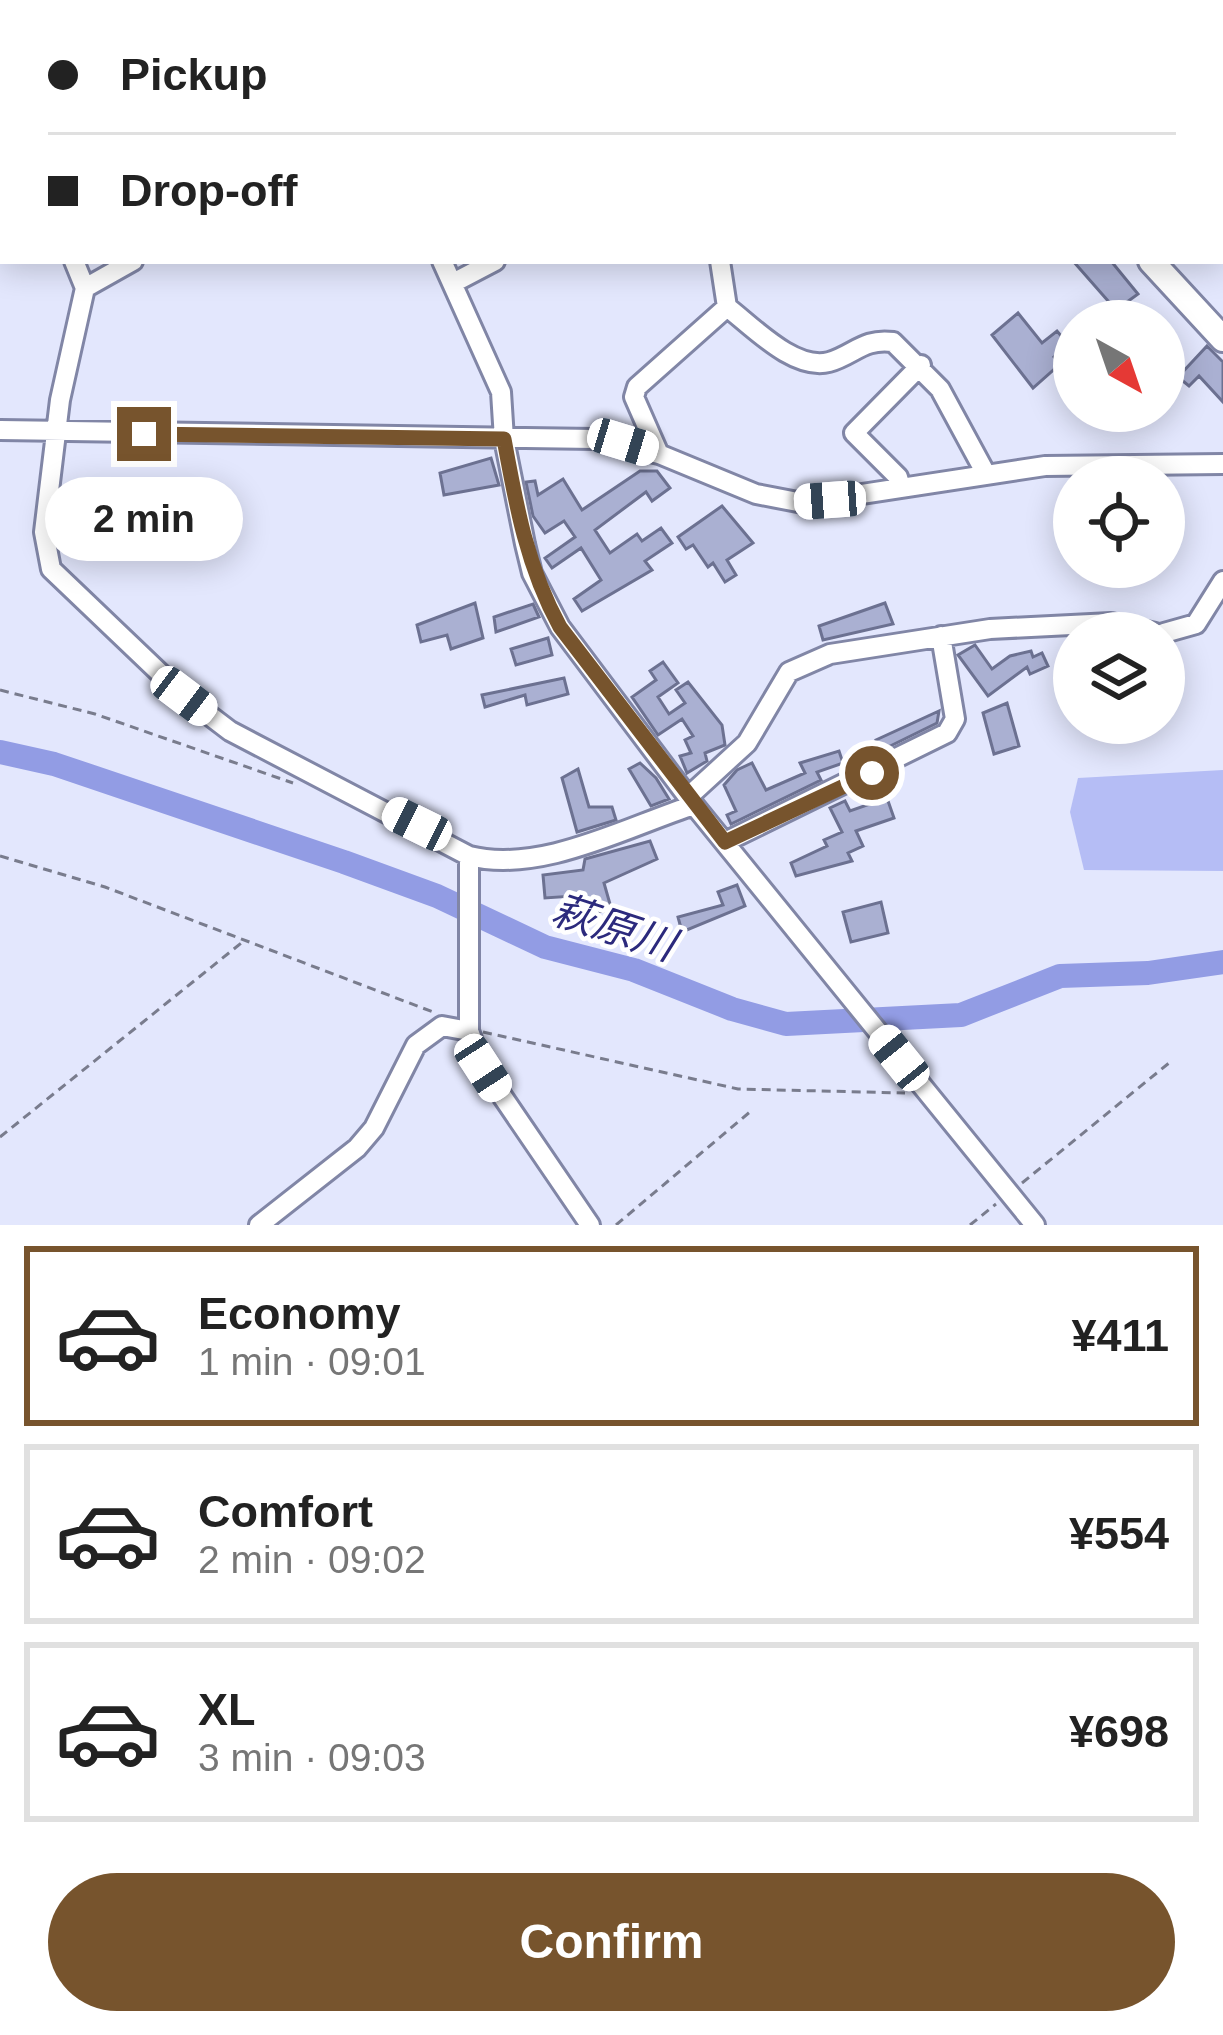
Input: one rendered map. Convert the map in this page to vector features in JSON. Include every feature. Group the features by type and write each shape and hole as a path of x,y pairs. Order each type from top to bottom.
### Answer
{"main road":[{"path":"1154,264 1223,339"}],"street":[{"path":"75,264 86,288 56,432 45,550 51,569 230,731 470,862 526,860 691,801 747,743 797,666 830,654 941,636 1053,627"},
{"path":"86,288 128,264"},
{"path":"444,264 501,392 504,439 525,544 542,594 560,627 691,801 1035,1225"},
{"path":"453,283 489,264"},
{"path":"720,264 727,307 805,360 826,363 878,340 893,342 921,365 986,474"},
{"path":"659,454 634,397 637,387 727,307"},
{"path":"901,488 898,476 854,433 921,365"},
{"path":"0,430 595,439 659,454 780,500 830,500 986,474 1087,464 1223,464"},
{"path":"1185,627 1196,624 1223,581"},
{"path":"725,842 947,734 955,719 941,636"},
{"path":"470,862 470,1026 483,1068 590,1225"},
{"path":"260,1225 357,1148 374,1128 416,1045 442,1026 470,1026"}],"path":[{"path":"0,690 95,714 294,783"},
{"path":"1,857 245,940 434,1012 442,1026"},
{"path":"0,1137 245,940"},
{"path":"470,1026 738,1089 927,1094"},
{"path":"970,1225 1169,1063"},
{"path":"616,1225 751,1111"}],"shaded area":[{"path":"1223,770 1223,871 1084,870 1070,812 1078,778"}],"building":[{"path":"1076,264 1113,264 1138,294 1130,300 1107,300"},
{"path":"1018,313 1042,343 1053,334 1053,370 1033,388 992,335"},
{"path":"1207,346 1223,362 1223,402 1199,376 1189,386 1185,383 1185,370"},
{"path":"491,458 499,485 444,495 440,473"},
{"path":"640,471 657,471 670,488 652,501 646,492 595,530 610,553 637,534 642,541 661,528 672,543 645,561 652,570 582,611 574,599 601,580 581,548 552,568 545,558 575,537 564,521 545,533 533,516 526,482 535,481 538,495 563,479 582,510"},
{"path":"722,506 753,543 727,560 736,575 725,582 713,563 708,567 693,545 686,549 678,537"},
{"path":"475,603 483,638 451,649 447,635 421,642 417,625"},
{"path":"885,603 893,624 823,640 819,626"},
{"path":"533,604 539,617 496,632 494,617"},
{"path":"548,638 552,655 516,665 511,649"},
{"path":"975,645 992,669 1010,656 1031,651 1033,657 1042,653 1048,666 1030,674 1027,667 988,696 958,655"},
{"path":"663,662 678,683 658,697 669,714 685,703 676,690 688,682 722,725 725,745 705,753 707,761 687,773 680,756 691,753 685,740 693,736 682,719 658,735 632,697 656,680 650,671"},
{"path":"564,678 568,694 527,705 525,695 485,707 482,695"},
{"path":"1007,703 1019,746 994,754 983,713"},
{"path":"939,711 937,723 880,751 876,740"},
{"path":"839,751 843,763 817,772 821,780 731,824 727,815 736,811 724,785 737,770 752,763 766,790 805,773 800,763"},
{"path":"640,763 669,799 651,806 629,769"},
{"path":"578,769 589,807 612,807 616,820 577,832 562,778"},
{"path":"887,798 894,818 856,831 863,846 848,853 852,861 796,876 791,863 827,846 824,840 842,832 830,808 845,801 850,811"},
{"path":"650,841 657,859 604,883 612,911 591,912 587,902 576,905 573,896 545,898 543,875 583,870 585,859"},
{"path":"737,885 745,906 682,932 678,917 723,905 718,892"},
{"path":"881,902 888,933 851,942 843,912"}],"waterway":[{"name":"萩原川","path":"0,752 54,764 344,862 437,896 545,947 634,970 732,1009 786,1024 961,1015 1060,976 1148,973 1223,962"}],"route":[{"path":"144,434 504,439 532,573 560,627 725,842 872,773"}]}
